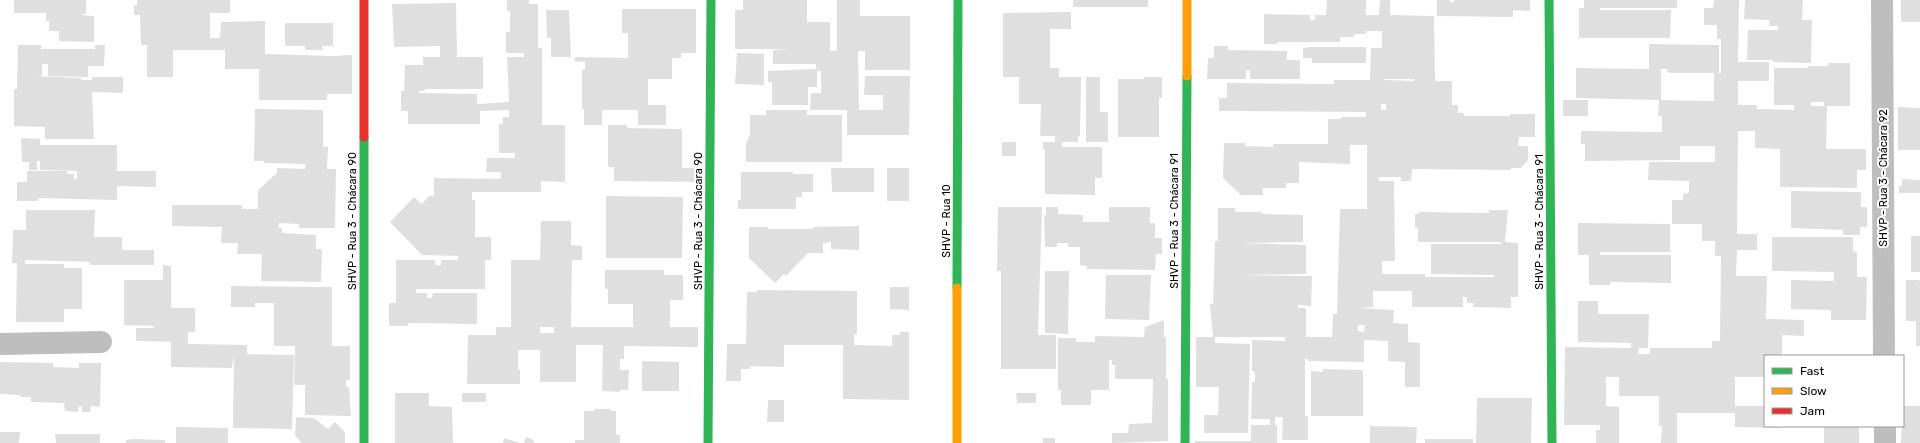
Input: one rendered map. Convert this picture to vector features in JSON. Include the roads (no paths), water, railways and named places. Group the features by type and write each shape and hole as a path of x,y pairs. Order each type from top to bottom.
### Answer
{"street":[{"name":"SHVP - Rua 3 - Chácara 90","path":"364,0 364,443"},
{"name":"SHVP - Rua 3 - Chácara 90","path":"708,443 711,0"},
{"name":"SHVP - Rua 10","path":"957,443 958,0"},
{"name":"SHVP - Rua 3 - Chácara 91","path":"1185,443 1187,0"},
{"name":"SHVP - Rua 3 - Chácara 91","path":"1549,0 1552,443"},
{"name":"SHVP - Rua 3 - Chácara 92","path":"1882,0 1884,355"},
{"path":"0,344 101,342"},
{"path":"1885,427 1885,443"}]}
